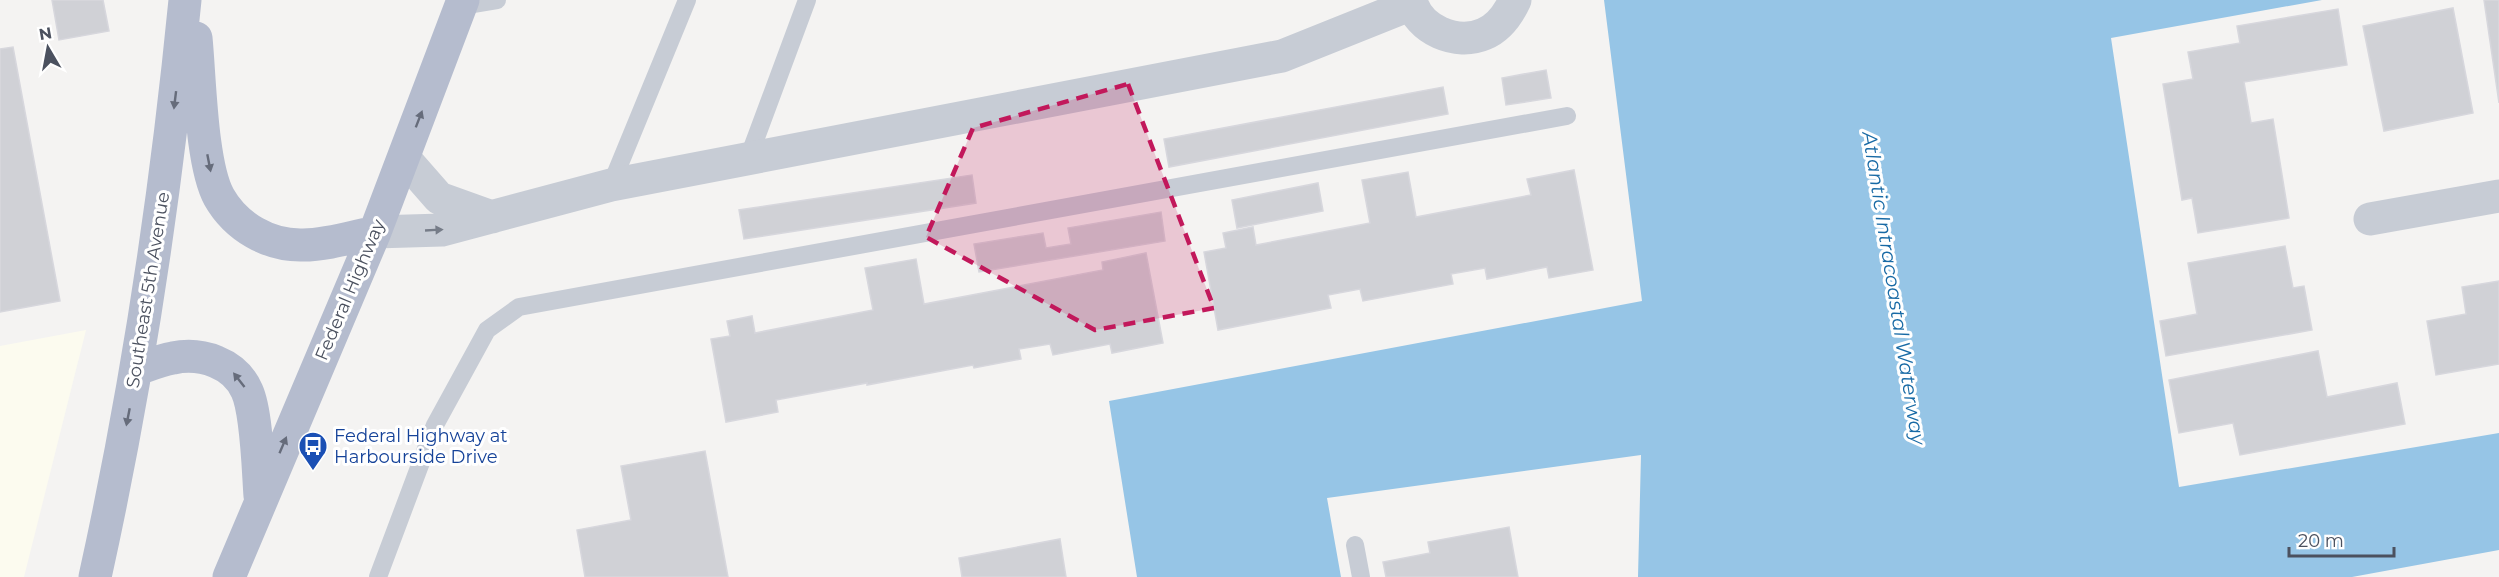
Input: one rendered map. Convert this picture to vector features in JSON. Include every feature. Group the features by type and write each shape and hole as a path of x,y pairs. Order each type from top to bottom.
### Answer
{"main road":[{"name":"Southeast 5th Avenue","path":"95,577 138,369 173,119 185,0"},
{"path":"192,0 207,154 219,196 232,214 248,229 284,244 303,245 327,242 375,232"},
{"name":"Federal Highway","path":"228,577 375,232 462,3"},
{"path":"138,369 173,358 192,356 217,362 239,377 248,392 252,408 260,498"}],"street":[{"path":"375,232 442,230 611,184 1282,56 1411,2 1421,19 1433,30 1449,37 1466,38 1483,35 1497,26 1509,13 1515,0"},
{"path":"404,158 439,198 492,217"},
{"path":"2370,219 2499,196"}],"lane":[{"path":"462,3 497,0"},
{"path":"611,184 687,0"},
{"path":"748,159 807,0"},
{"path":"378,577 435,425 487,330 519,307 1567,116"},
{"path":"1355,545 1360,577"}],"highlighted area":[{"path":"1128,84 1214,308 1095,330 926,237 973,128"}],"shaded area":[{"path":"86,330 24,577 0,577 0,346"}],"water":[{"name":"Atlantic Intracoastal Waterway","path":"1604,0 2322,0 2111,38 2179,487 2499,433 2499,550 2352,577 1638,577 1641,455 1327,498 1341,577 1137,577 1109,401 1642,301"}],"building":[{"path":"52,0 103,0 109,31 59,40"},
{"path":"2484,0 2499,0 2499,103"},
{"path":"2453,8 2473,113 2384,131 2363,26"},
{"path":"2338,9 2347,65 2244,82 2251,123 2273,119 2289,218 2198,233 2192,198 2182,200 2163,84 2193,79 2188,52 2240,43 2237,26"},
{"path":"13,47 60,301 0,312 0,49"},
{"path":"1546,70 1551,98 1506,105 1502,78"},
{"path":"1443,87 1448,114 1169,167 1164,139"},
{"path":"1574,170 1593,270 1549,278 1547,267 1487,279 1485,268 1451,274 1453,284 1363,301 1360,289 1328,295 1331,308 1218,330 1204,252 1226,248 1223,233 1253,227 1256,245 1370,223 1362,180 1408,172 1416,217 1531,195 1527,179"},
{"path":"972,175 976,203 744,239 739,210"},
{"path":"1318,183 1323,211 1237,228 1232,200"},
{"path":"1161,212 1165,241 979,272 974,244 1043,233 1046,248 1071,244 1068,228"},
{"path":"2285,246 2293,288 2304,286 2312,330 2166,356 2160,321 2197,314 2188,263"},
{"path":"1146,253 1163,343 1112,353 1110,344 1053,355 1050,344 1019,349 1021,359 974,368 973,365 776,400 778,412 726,422 711,339 730,336 727,321 752,316 755,333 873,310 865,268 916,259 924,304 1103,270 1102,262"},
{"path":"2499,281 2499,364 2436,375 2427,321 2466,314 2462,287"},
{"path":"2318,351 2327,397 2397,383 2405,424 2240,455 2233,423 2179,433 2169,380"},
{"path":"705,451 728,577 585,577 577,530 631,520 621,466"},
{"path":"1509,527 1518,577 1386,577 1383,562 1430,553 1428,542"},
{"path":"1060,539 1066,577 962,577 959,558"}],"place":[{"name":"Federal Highway at Harbourside Drive","path":"313,472"}]}
